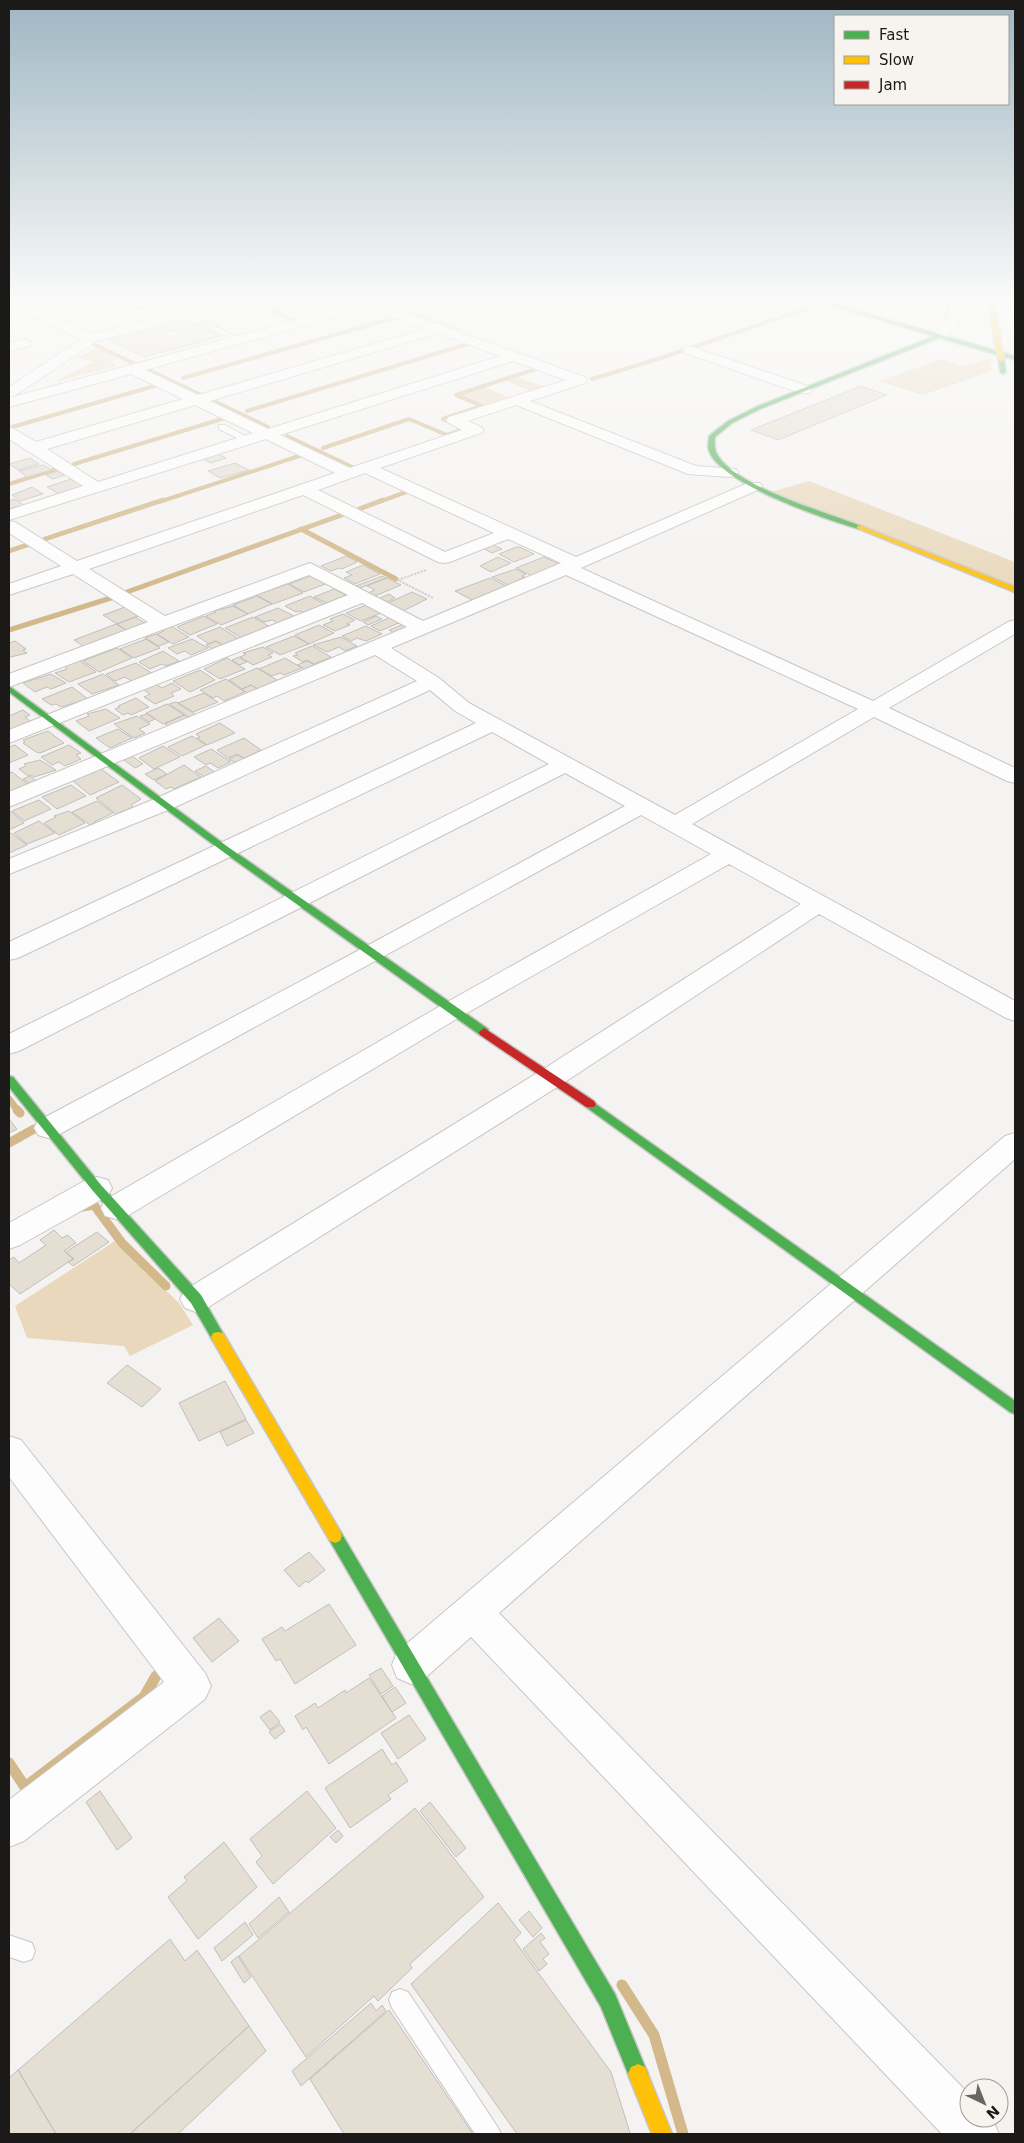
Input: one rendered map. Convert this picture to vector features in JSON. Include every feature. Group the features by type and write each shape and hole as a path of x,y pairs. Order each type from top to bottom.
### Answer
{"main road":[{"path":"785,398 730,422 712,436 712,451 720,464 739,480 1015,590"},
{"path":"9,688 451,1012 552,1077 1015,1408"},
{"path":"9,1080 107,1198 196,1300 608,2001 662,2134"}],"street":[{"path":"9,403 27,398"},
{"path":"193,398 267,434 509,533 572,566 1015,776"},
{"path":"34,448 204,398"},
{"path":"9,515 381,398"},
{"path":"9,590 476,430 454,420 522,398"},
{"path":"516,400 694,471 730,472"},
{"path":"9,432 97,488"},
{"path":"9,800 572,566 754,486"},
{"path":"304,489 444,558 509,533"},
{"path":"9,526 163,623"},
{"path":"9,681 310,568 423,628"},
{"path":"9,737 363,596"},
{"path":"675,825 1015,626"},
{"path":"376,648 432,682 462,707 1015,1012"},
{"path":"9,867 165,803 432,682"},
{"path":"9,952 225,848 492,724"},
{"path":"9,1045 566,764"},
{"path":"48,1128 372,954 641,806"},
{"path":"9,1237 107,1198 451,1012 728,854"},
{"path":"196,1300 552,1077 819,903"},
{"path":"411,1665 1015,1143"},
{"path":"9,1451 191,1686 9,1826"},
{"path":"473,1613 975,2134"}],"lane":[{"path":"222,427 248,440"},
{"path":"400,2000 489,2134"}],"path":[{"path":"433,598 398,580 443,563 444,558"}],"shaded area":[{"path":"466,398 510,398 486,406"},
{"path":"809,481 1015,562 1015,589 853,524 768,493"},
{"path":"115,1241 179,1303 193,1325 130,1356 124,1346 27,1338 15,1306"}],"building":[{"path":"831,398 880,398 778,440 751,430"},
{"path":"218,454 226,458 211,463 203,459"},
{"path":"30,458 39,464 18,470 9,464"},
{"path":"235,463 249,470 220,478 208,471"},
{"path":"43,465 52,470 27,477 19,471"},
{"path":"58,471 65,475 53,479 46,475"},
{"path":"71,479 83,486 59,494 47,487"},
{"path":"32,487 43,494 20,501 12,495"},
{"path":"14,499 24,505 9,509 9,501"},
{"path":"493,545 502,549 492,553 484,549"},
{"path":"516,547 534,554 514,562 499,554"},
{"path":"346,556 357,562 342,569 339,568 331,571 321,566"},
{"path":"498,557 511,563 491,572 480,566"},
{"path":"544,557 559,564 534,577 516,568"},
{"path":"363,565 380,574 355,584 344,578 352,575 346,572"},
{"path":"516,569 526,574 522,576 525,577 516,581 520,583 511,586 492,577"},
{"path":"313,575 328,583 304,592 289,584"},
{"path":"382,576 386,578 360,588 356,586"},
{"path":"387,578 401,585 375,596 368,593 375,590 367,586"},
{"path":"490,578 509,587 474,601 455,591"},
{"path":"288,584 303,593 273,604 256,595"},
{"path":"334,589 346,595 327,603 314,597"},
{"path":"412,592 427,599 403,611 388,603"},
{"path":"389,594 395,598 387,602 378,599"},
{"path":"257,596 272,604 248,614 233,605"},
{"path":"310,596 326,605 305,613 296,612 285,606"},
{"path":"369,604 384,612 361,621 346,613"},
{"path":"233,606 248,614 221,625 206,616 216,612 214,611"},
{"path":"125,607 138,616 117,624 103,615"},
{"path":"278,608 294,616 289,618 291,620 280,624 272,620 264,622 255,617"},
{"path":"343,614 355,620 347,624 350,625 335,631 323,625 333,621 330,619"},
{"path":"204,616 217,624 190,635 177,627"},
{"path":"376,616 382,619 368,625 363,622"},
{"path":"135,617 145,623 126,630 117,624"},
{"path":"253,617 272,628 244,639 225,628"},
{"path":"391,617 401,622 380,631 371,626"},
{"path":"116,624 126,630 83,646 74,640"},
{"path":"168,624 189,637 173,644 157,634 164,631 159,628"},
{"path":"404,624 410,627 395,633 389,630"},
{"path":"319,625 334,633 309,644 295,635"},
{"path":"366,626 382,634 366,641 357,638 351,641 342,636"},
{"path":"220,627 239,639 223,645 216,641 209,644 197,636"},
{"path":"156,634 169,642 159,646 145,638"},
{"path":"294,636 309,644 280,655 266,647"},
{"path":"341,637 357,646 345,651 339,647 327,652 313,645"},
{"path":"146,639 160,648 134,658 120,649"},
{"path":"192,639 208,648 191,655 185,651 177,654 168,648"},
{"path":"15,641 26,649 23,650 27,653 9,656 9,643"},
{"path":"216,641 224,646 214,650 206,645"},
{"path":"312,646 331,657 314,664 307,660 303,662 293,656 298,655 295,653"},
{"path":"263,647 273,653 268,655 272,657 253,665 240,657 246,654 243,653"},
{"path":"117,648 132,658 99,672 83,661"},
{"path":"163,651 179,661 166,666 162,664 150,669 139,662"},
{"path":"239,657 247,662 239,665 232,660"},
{"path":"227,658 245,669 220,679 204,669"},
{"path":"285,658 302,668 284,675 280,673 272,676 259,669"},
{"path":"79,660 96,672 69,682 55,673 67,669 64,666"},
{"path":"307,661 317,666 307,670 297,665"},
{"path":"136,663 153,674 133,682 125,677 115,681 106,674"},
{"path":"257,668 277,680 258,689 251,685 242,689 229,680"},
{"path":"200,670 215,680 190,692 173,681"},
{"path":"51,674 66,683 51,689 47,687 35,692 23,683"},
{"path":"103,674 119,685 92,694 78,684"},
{"path":"226,679 245,692 224,701 217,696 213,698 200,690"},
{"path":"154,683 162,688 172,683 181,689 171,693 174,696 155,704 144,697 150,694 141,688"},
{"path":"251,685 259,690 249,694 242,689"},
{"path":"72,687 88,699 61,707 56,704 51,705 42,699"},
{"path":"204,693 218,702 193,712 178,703"},
{"path":"136,698 149,707 131,715 128,713 123,715 115,709 120,707 118,706"},
{"path":"176,702 198,716 192,719 169,704"},
{"path":"167,704 184,715 163,724 146,713"},
{"path":"106,709 120,718 89,731 76,721 89,716 87,714"},
{"path":"23,710 30,715 25,717 31,722 9,731 9,716"},
{"path":"147,714 155,719 149,722 140,716"},
{"path":"184,715 191,720 171,728 165,724"},
{"path":"137,716 150,724 139,729 145,733 134,738 114,724"},
{"path":"220,723 235,733 207,745 197,738 200,737 196,734"},
{"path":"118,729 132,738 110,748 96,738"},
{"path":"48,731 64,743 40,753 23,743 25,742 23,740"},
{"path":"192,736 206,745 182,756 168,747"},
{"path":"244,738 261,750 244,758 237,754 228,758 217,750"},
{"path":"15,745 28,755 9,763 9,747"},
{"path":"69,745 81,753 76,755 81,759 65,766 59,762 52,765 41,757"},
{"path":"163,746 180,757 154,769 139,758"},
{"path":"211,749 231,762 218,768 210,763 206,765 194,757"},
{"path":"237,755 245,759 236,763 229,759"},
{"path":"132,756 143,764 135,768 124,760"},
{"path":"40,760 56,770 34,777 28,776 19,769 26,766 24,764"},
{"path":"184,765 201,777 174,789 171,787 166,789 155,781"},
{"path":"206,766 216,773 206,778 195,771"},
{"path":"158,768 167,774 154,780 145,774"},
{"path":"101,769 119,782 90,795 72,780"},
{"path":"12,772 30,786 9,795 9,773"},
{"path":"30,776 38,782 31,785 23,779"},
{"path":"71,785 86,796 57,809 42,797"},
{"path":"122,785 141,799 131,805 133,807 116,814 96,798"},
{"path":"39,800 51,809 24,821 12,811"},
{"path":"97,801 113,813 90,825 72,812"},
{"path":"10,811 24,823 9,830"},
{"path":"69,811 85,823 59,835 44,823 56,817 54,816"},
{"path":"39,821 55,833 27,844 14,833"},
{"path":"11,833 27,845 9,853 9,834"},
{"path":"9,1119 17,1129 9,1133"},
{"path":"54,1230 62,1238 68,1235 76,1243 64,1251 73,1259 20,1294 9,1284 9,1260 14,1257 19,1263 46,1245 40,1240"},
{"path":"97,1232 109,1242 73,1266 68,1262 74,1259 66,1252"},
{"path":"127,1365 161,1389 142,1407 107,1383"},
{"path":"225,1381 246,1419 199,1441 179,1403"},
{"path":"246,1420 254,1433 227,1446 220,1432"},
{"path":"309,1552 325,1570 308,1583 306,1581 299,1587 284,1570"},
{"path":"329,1604 356,1645 295,1684 280,1659 276,1661 262,1639 282,1627 285,1631"},
{"path":"219,1618 239,1641 212,1662 193,1638"},
{"path":"381,1668 393,1686 381,1694 369,1675"},
{"path":"369,1678 396,1718 329,1764 306,1727 303,1730 295,1716 315,1703 318,1708 345,1690 346,1693"},
{"path":"395,1687 406,1703 392,1712 382,1696"},
{"path":"270,1710 280,1722 270,1730 260,1717"},
{"path":"409,1715 426,1739 398,1759 381,1733"},
{"path":"280,1724 285,1731 275,1739 269,1732"},
{"path":"382,1749 392,1765 396,1762 408,1781 388,1795 391,1799 350,1828 325,1788"},
{"path":"100,1791 132,1838 117,1850 86,1802"},
{"path":"307,1791 336,1828 273,1884 256,1862 262,1856 250,1839"},
{"path":"430,1802 466,1848 456,1857 420,1811"},
{"path":"415,1808 484,1897 410,1964 412,1968 378,2001 374,1996 306,2057 239,1956"},
{"path":"338,1830 343,1836 336,1843 330,1837"},
{"path":"224,1842 257,1887 198,1939 168,1897 187,1881 184,1877"},
{"path":"279,1897 289,1912 258,1938 249,1924"},
{"path":"498,1903 521,1933 514,1940 611,2072 630,2133 517,2134 411,1984"},
{"path":"529,1911 542,1928 533,1937 519,1920"},
{"path":"245,1922 253,1935 222,1961 214,1948"},
{"path":"541,1933 545,1938 540,1942 549,1954 543,1959 547,1964 539,1971 523,1949"},
{"path":"170,1939 185,1961 197,1950 249,2026 130,2134 56,2134 18,2070"},
{"path":"238,1956 251,1977 244,1983 231,1962"},
{"path":"371,2003 376,2011 382,2005 386,2011 301,2086 292,2071"},
{"path":"389,2010 473,2134 344,2134 310,2079"},
{"path":"249,2026 266,2051 178,2134 130,2134"},
{"path":"18,2070 56,2134 9,2134 9,2078"}],"waterway":[{"path":"12,427 113,398"},
{"path":"247,411 290,398"},
{"path":"323,448 409,419 447,435 462,430 463,428 443,419 482,406 463,398"},
{"path":"214,401 268,427"},
{"path":"74,464 225,418"},
{"path":"287,436 352,467"},
{"path":"159,502 302,455"},
{"path":"9,484 57,469"},
{"path":"379,502 406,492"},
{"path":"45,539 163,500"},
{"path":"359,509 383,500"},
{"path":"302,529 347,513"},
{"path":"127,592 302,529"},
{"path":"302,529 396,579"},
{"path":"9,551 30,544"},
{"path":"9,630 111,598"},
{"path":"9,1099 18,1111"},
{"path":"9,1143 34,1129"},
{"path":"82,1207 94,1205 122,1243 166,1286"},
{"path":"9,1763 25,1787 144,1697 156,1676"},
{"path":"622,1985 654,2035 683,2134"}],"traffic: fast":[{"path":"783,398 730,422 712,436 712,451 720,464 735,476 755,487 859,527"},
{"path":"9,688 225,849 484,1032"},
{"path":"9,1080 97,1188 196,1299 218,1337"},
{"path":"590,1104 1015,1408"},
{"path":"335,1536 608,2001 638,2074"}],"traffic: slow":[{"path":"859,527 1015,590"},
{"path":"218,1337 335,1536"},
{"path":"638,2074 662,2134"}],"traffic: jam":[{"path":"484,1032 590,1104"}]}
